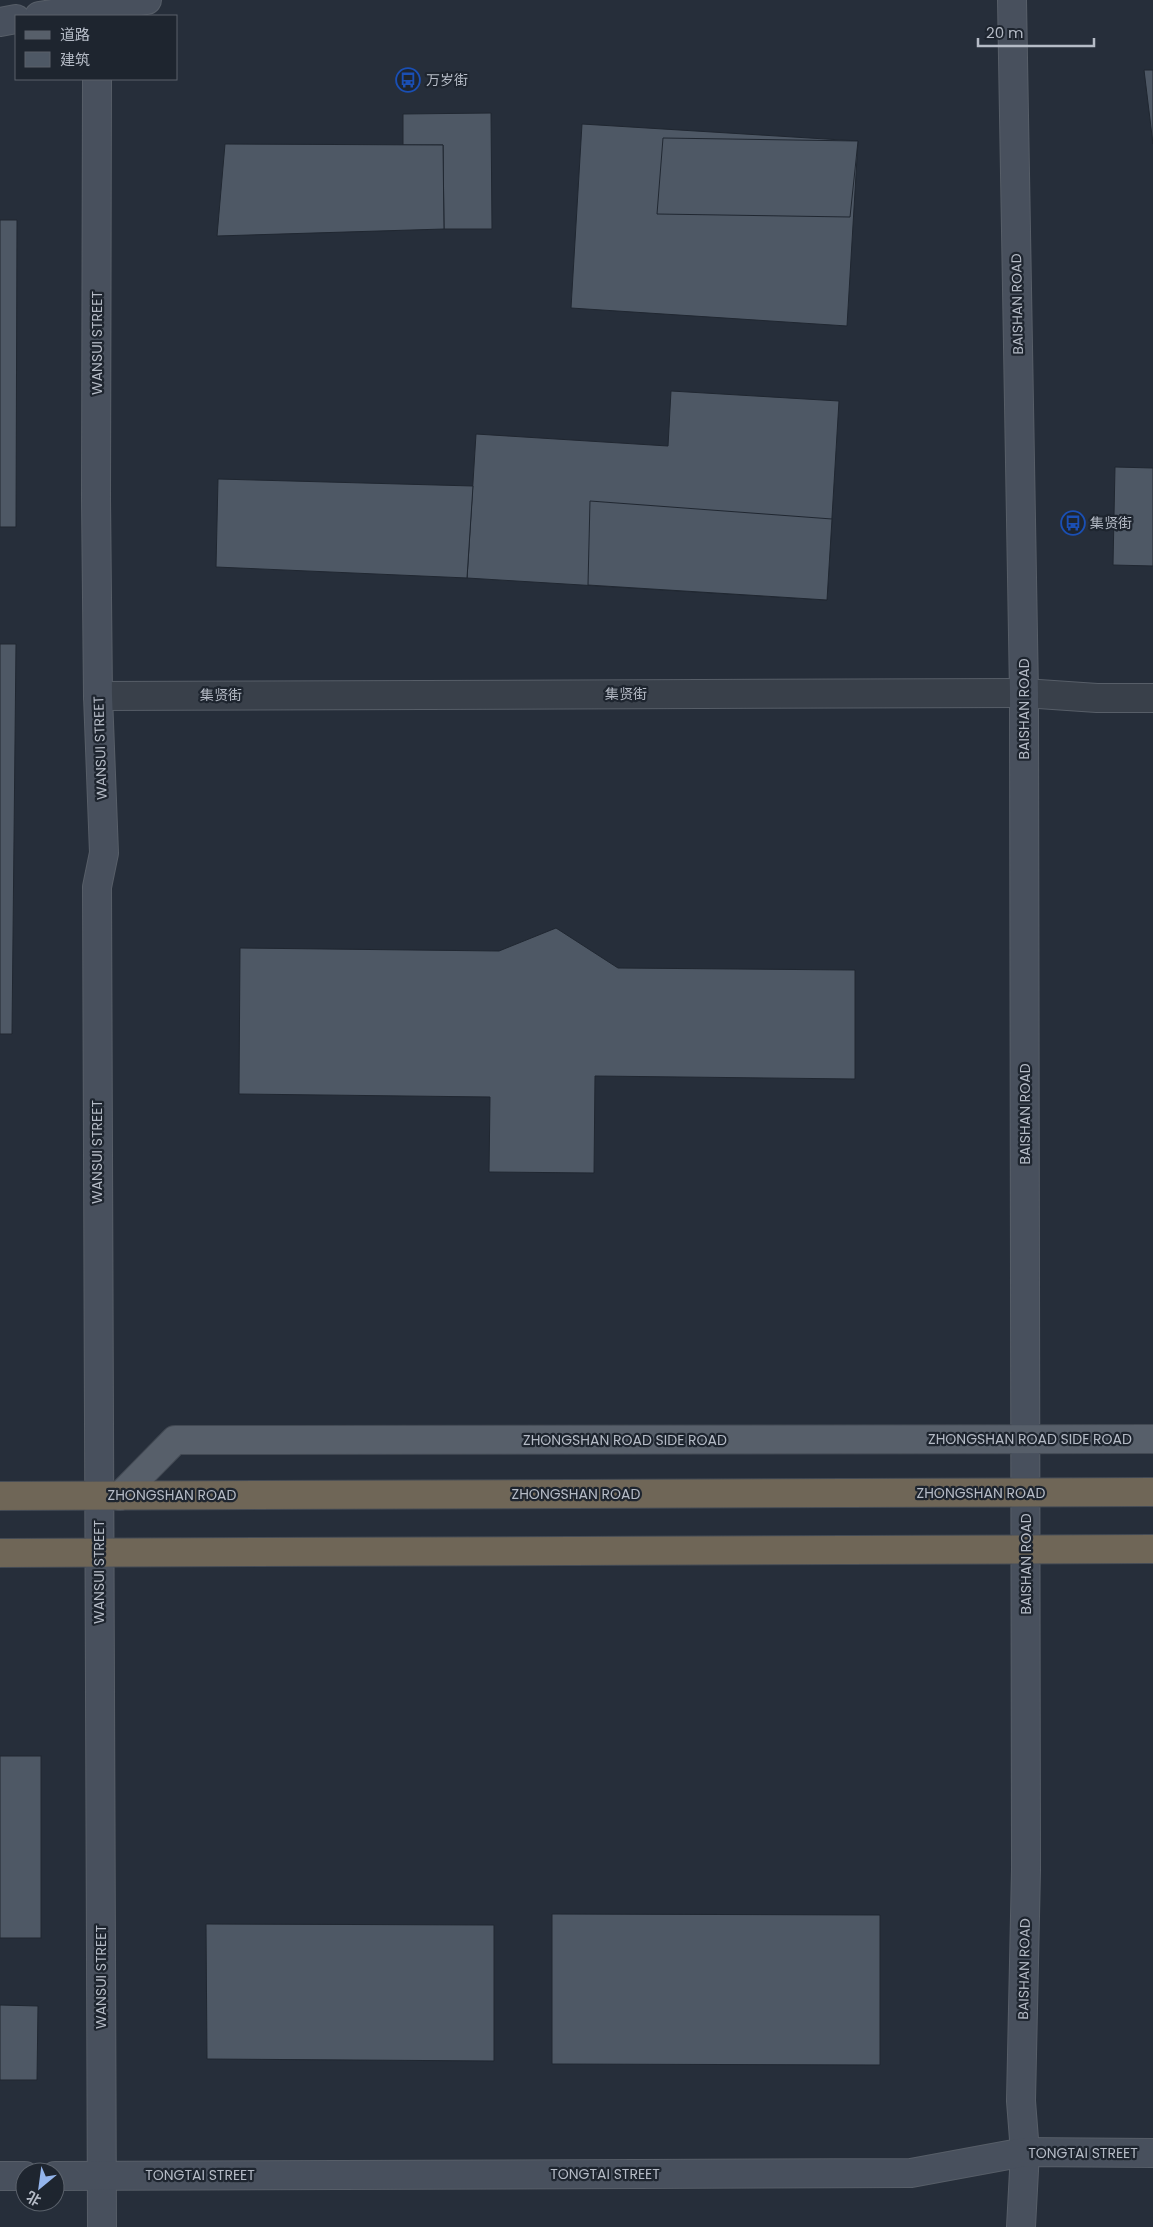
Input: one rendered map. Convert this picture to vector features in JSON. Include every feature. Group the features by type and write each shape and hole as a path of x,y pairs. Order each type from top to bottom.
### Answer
{"highway":[{"name":"ZHONGSHAN ROAD","path":"0,1496 1153,1492"},
{"path":"0,1553 1153,1550"}],"main road":[{"name":"ZHONGSHAN ROAD SIDE ROAD","path":"109,1496 175,1440 1153,1439"}],"street":[{"path":"47,15 147,0"},
{"name":"BAISHAN ROAD","path":"1012,0 1024,692 1026,1870 1020,2101 1024,2152 1021,2227"},
{"path":"0,22 15,20"},
{"name":"WANSUI STREET","path":"97,80 98,696 104,853 96,887 109,1496 99,1553 102,2227"},
{"name":"集贤街","path":"98,696 1024,692 1097,698 1153,698"},
{"name":"TONGTAI STREET","path":"65,2176 911,2174 1024,2152 1153,2153"},
{"path":"0,2176 15,2176"}],"building":[{"path":"1144,70 1153,70 1153,144"},
{"path":"491,113 492,229 444,229 443,145 403,145 403,114"},
{"path":"582,124 858,141 847,326 571,308"},
{"path":"663,138 858,141 850,217 657,214"},
{"path":"225,144 443,145 444,229 217,236"},
{"path":"0,220 17,220 16,527 0,527"},
{"path":"671,391 839,401 827,600 467,578 476,434 668,446"},
{"path":"1115,467 1153,468 1153,566 1113,565"},
{"path":"218,479 473,486 467,578 216,567"},
{"path":"590,501 832,519 827,600 588,585"},
{"path":"0,644 16,644 12,1034 0,1034"},
{"path":"556,928 618,968 855,970 855,1079 595,1076 594,1173 489,1172 490,1097 239,1094 240,948 499,951"},
{"path":"0,1756 41,1756 41,1938 0,1938"},
{"path":"552,1914 880,1915 880,2065 552,2064"},
{"path":"206,1924 494,1925 494,2061 207,2059"},
{"path":"0,2005 38,2006 37,2080 0,2080"}],"place":[{"name":"万岁街","path":"408,80"},
{"name":"集贤街","path":"1073,523"}]}
